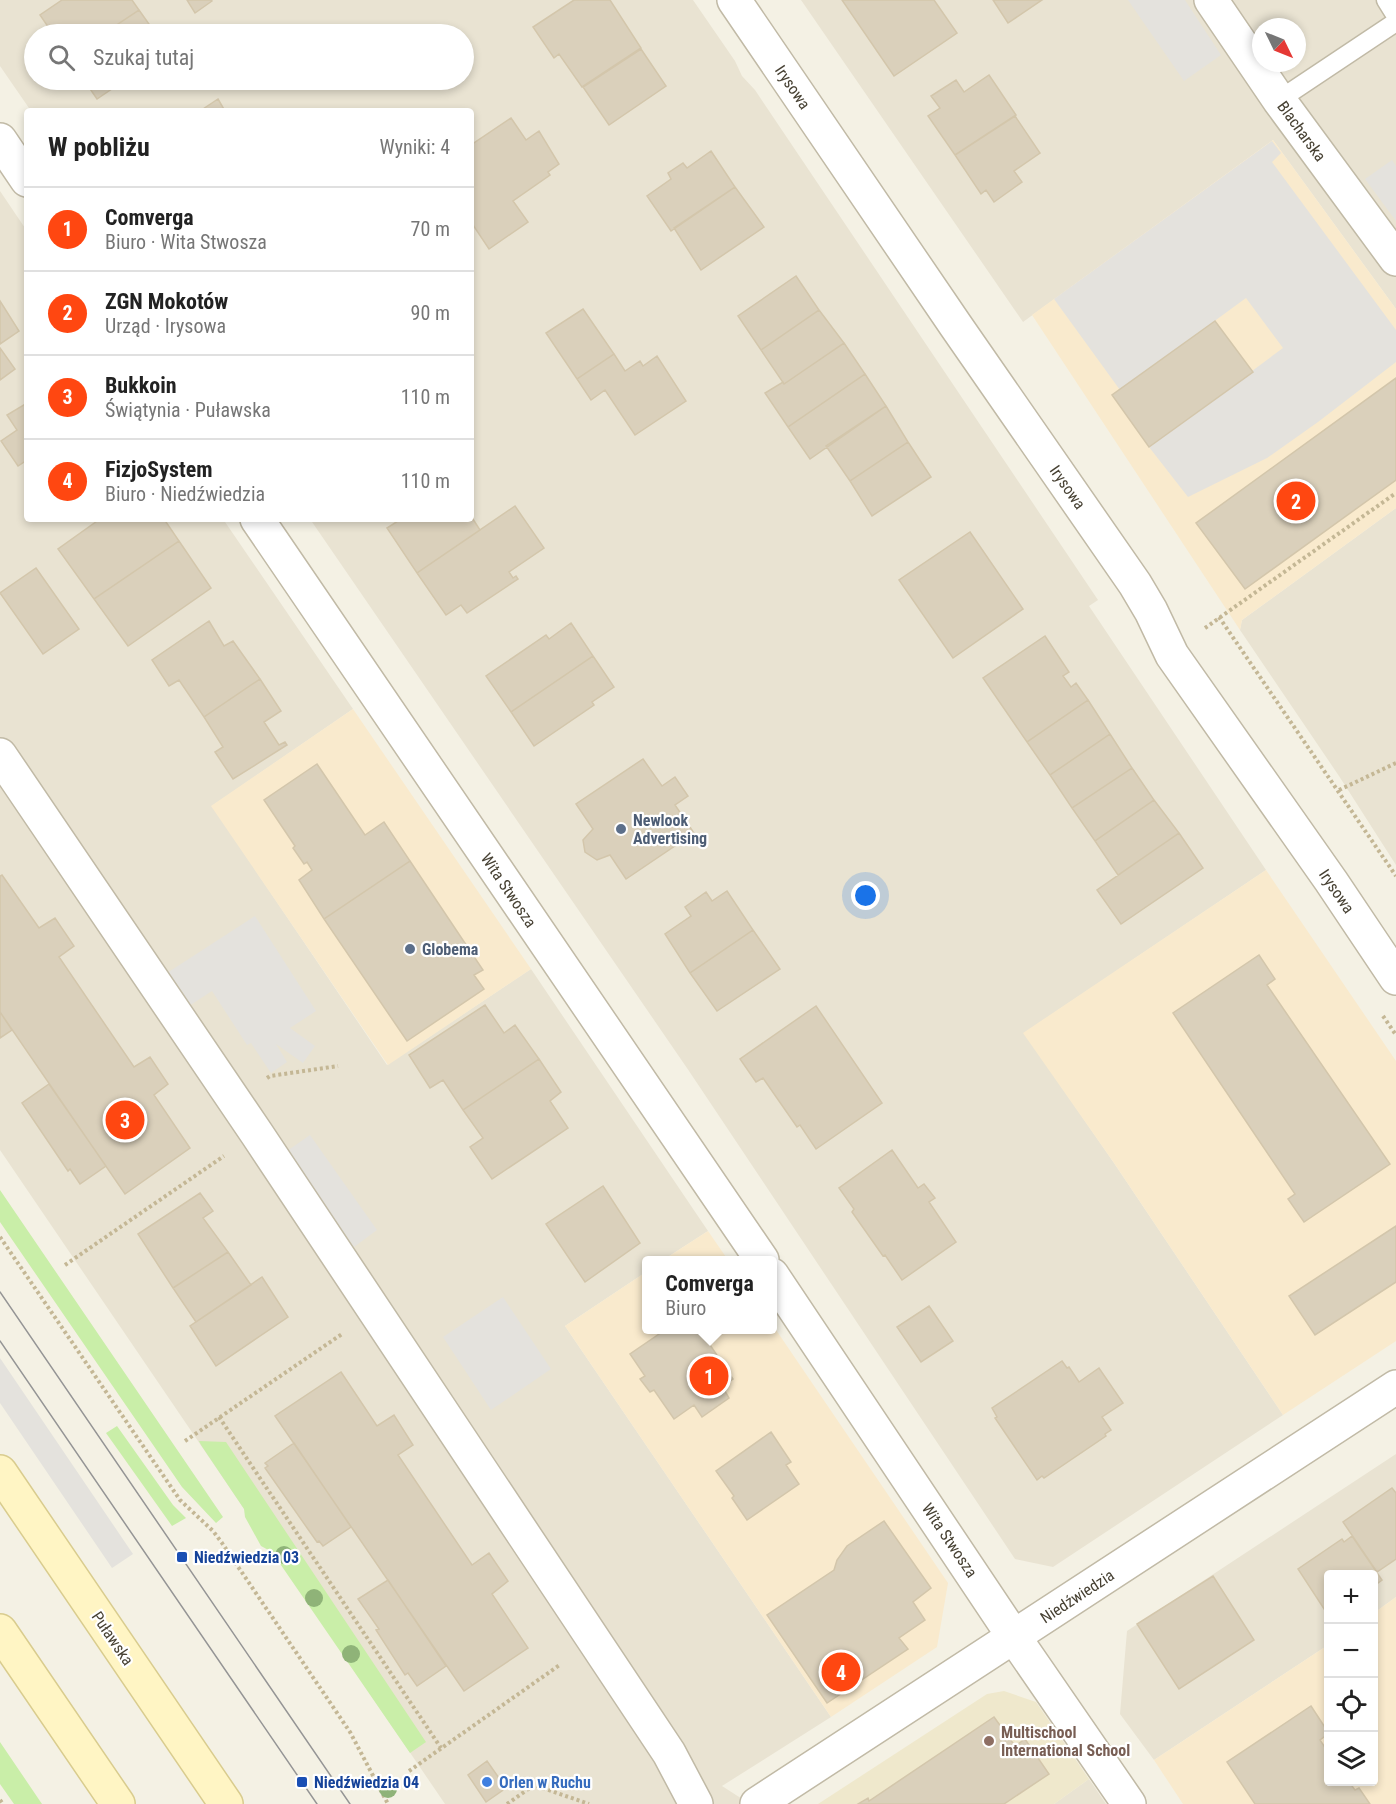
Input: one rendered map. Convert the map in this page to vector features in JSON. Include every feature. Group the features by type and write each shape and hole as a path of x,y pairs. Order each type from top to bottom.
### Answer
{"main road":[{"name":"Puławska","path":"0,1472 226,1804"},
{"path":"0,1631 118,1804"}],"street":[{"name":"Irysowa","path":"734,0 1135,584 1172,655 1331,881 1396,978"},
{"name":"Blacharska","path":"1211,0 1279,100 1396,259"},
{"path":"0,140 24,176"},
{"name":"Wita Stwosza","path":"259,522 759,1256"},
{"path":"0,755 257,1134 669,1753 696,1804"},
{"name":"Wita Stwosza","path":"777,1282 1014,1637 1129,1804"},
{"name":"Niedźwiedzia","path":"757,1804 1396,1387"}],"lane":[{"path":"1386,0 1396,16"},
{"path":"1279,100 1396,22"}],"path":[{"path":"1172,655 1219,617 1396,493"},
{"path":"1219,617 1396,876"},
{"path":"1339,790 1396,763"},
{"path":"234,1101 270,1076 338,1066"},
{"path":"65,1265 257,1134"},
{"path":"0,1237 180,1500 213,1531 222,1543 350,1732 388,1804"},
{"path":"185,1441 375,1312"},
{"path":"219,1417 441,1748"},
{"path":"409,1771 594,1640"},
{"path":"507,1804 534,1785 589,1804"},
{"path":"0,1800 3,1804"}],"shaded area":[{"path":"0,0 693,0 735,61 742,76 755,90 1098,600 1089,606 1266,870 1024,1033 1283,1415 1053,1567 1015,1559 689,1071 312,522 474,522 474,108 29,108 0,66"},
{"path":"801,0 1396,0 1396,309 1273,140 1023,322"},
{"path":"1128,0 1185,0 1221,55 1184,81"},
{"path":"1273,140 1396,309 1396,508 1242,620 1240,630 1032,315"},
{"path":"1272,141 1281,153 1272,162 1396,330 1396,362 1267,458 1188,497 1149,447 1283,348 1246,298 1120,390 1054,299"},
{"path":"1392,160 1396,166 1396,221 1365,179"},
{"path":"0,191 24,227 24,522 225,522 353,709 212,806 387,1065 531,969 708,1231 669,1256 642,1256 642,1275 565,1326 831,1717 722,1786 750,1804 445,1804 0,1150"},
{"path":"1396,508 1396,865 1240,630 1242,620"},
{"path":"353,709 531,969 388,1065 211,806"},
{"path":"1266,870 1396,1061 1396,1341 1283,1415 1114,1163 1023,1033"},
{"path":"255,916 316,1011 290,1028 315,1046 303,1063 276,1044 287,1062 271,1073 251,1043 247,1045 212,991 189,1006 167,973"},
{"path":"310,1135 377,1230 354,1247 287,1151"},
{"path":"708,1231 725,1256 669,1256"},
{"path":"642,1275 642,1334 777,1334 777,1331 948,1583 937,1647 831,1717 565,1326"},
{"path":"503,1297 551,1369 491,1410 443,1337"},
{"path":"0,1358 133,1554 112,1568 0,1403"},
{"path":"1396,1454 1396,1597 1378,1610 1378,1570 1324,1570 1324,1648 1154,1760 1120,1714 1127,1631"},
{"path":"1396,1597 1396,1804 1183,1804 1154,1760 1324,1648 1324,1786 1378,1786 1378,1610"},
{"name":"Multischool International School","path":"1004,1691 1036,1702 1089,1779 1054,1804 818,1804 987,1694"},
{"path":"1089,1779 1106,1804 1054,1804"}],"green space":[{"path":"0,1190 223,1517 216,1523 182,1487 0,1222"},
{"path":"117,1426 173,1505 186,1518 172,1526 106,1433"},
{"path":"199,1441 226,1442 426,1742 410,1753 272,1552 261,1546 245,1517 244,1509"},
{"path":"0,1742 42,1804 14,1804 0,1784"}],"building":[{"path":"62,0 132,0 139,10 118,24 46,24 40,15"},
{"path":"187,0 211,0 212,1 195,13"},
{"path":"574,0 610,0 641,48 582,87 559,54 554,58 533,27"},
{"path":"842,0 934,0 957,33 894,76"},
{"path":"993,0 1042,0 1008,23"},
{"path":"139,10 149,24 118,24"},
{"path":"641,49 666,86 609,125 583,87"},
{"path":"989,75 1016,115 955,155 928,116 940,108 931,96 956,80 964,92"},
{"path":"91,90 110,90 97,99"},
{"path":"218,99 223,108 204,108"},
{"path":"1015,116 1040,153 1014,171 1022,182 994,202 986,190 981,194 955,155"},
{"path":"511,118 526,140 539,131 559,164 548,172 550,175 513,201 528,222 489,249 474,226 474,143"},
{"path":"711,151 735,187 671,231 647,196 671,179 668,173 683,163 687,168"},
{"path":"735,187 764,227 701,270 674,228"},
{"path":"796,276 819,310 761,350 738,316"},
{"path":"0,301 19,331 0,344"},
{"path":"583,309 614,354 577,379 546,333"},
{"path":"819,310 844,343 784,384 761,350"},
{"path":"1215,321 1253,372 1149,447 1112,395"},
{"path":"844,343 865,374 788,427 765,393 783,382 784,384"},
{"path":"0,348 15,369 0,380"},
{"path":"614,354 625,371 640,361 643,366 657,356 686,401 635,435 605,390 591,400 577,379"},
{"path":"865,374 886,406 810,459 788,427"},
{"path":"1396,378 1396,480 1245,589 1196,523"},
{"path":"24,405 24,462 18,466 1,441 17,430 7,415"},
{"path":"886,406 908,442 850,481 826,446"},
{"path":"908,442 931,477 872,516 850,481"},
{"path":"515,506 544,548 509,572 513,578 516,576 518,579 467,613 461,605 446,615 417,573"},
{"path":"474,521 480,530 417,573 387,528 396,522"},
{"path":"96,522 166,522 179,541 94,599 58,549"},
{"path":"970,532 1023,609 953,658 899,580"},
{"path":"179,541 211,588 128,646 94,599"},
{"path":"36,568 79,629 43,654 0,593"},
{"path":"209,621 224,646 233,641 260,679 204,717 179,680 169,686 152,660"},
{"path":"571,623 593,656 511,712 486,676 546,635 549,639"},
{"path":"1045,636 1069,672 1063,676 1071,687 1076,683 1088,700 1027,742 983,678"},
{"path":"593,656 614,687 592,702 594,705 534,746 511,712"},
{"path":"260,679 281,711 264,722 279,745 285,742 287,745 233,779 215,752 223,747 204,717"},
{"path":"1088,700 1110,734 1050,775 1027,742"},
{"path":"1110,734 1132,768 1072,808 1050,775"},
{"path":"643,759 662,786 675,777 688,796 675,805 694,833 626,879 610,855 597,860 585,852 583,840 593,829 576,804"},
{"path":"317,764 365,835 384,822 410,861 324,919 299,880 312,870 307,862 304,864 293,848 295,846 264,800"},
{"path":"1132,768 1154,800 1095,841 1072,808"},
{"path":"1154,800 1179,833 1118,875 1095,841"},
{"path":"1179,833 1203,868 1121,924 1097,890"},
{"path":"410,861 483,970 474,975 484,989 407,1041 324,919"},
{"path":"2,875 39,928 55,918 74,946 59,957 134,1067 150,1057 168,1084 154,1095 190,1148 125,1194 0,1012 0,876"},
{"path":"727,891 753,930 690,973 665,934 691,916 685,907 706,892 712,901"},
{"path":"753,930 780,969 717,1011 690,973"},
{"path":"1259,955 1275,979 1267,985 1390,1164 1304,1222 1288,1199 1295,1194 1173,1013"},
{"path":"485,1005 504,1033 515,1025 539,1059 463,1110 443,1080 430,1088 409,1055"},
{"path":"816,1006 882,1103 816,1149 800,1125 797,1127 763,1078 756,1082 740,1059"},
{"path":"0,1012 12,1030 0,1038"},
{"path":"539,1059 561,1092 550,1101 568,1128 492,1179 470,1147 483,1138 463,1110"},
{"path":"49,1084 106,1166 80,1184 70,1169 68,1171 22,1103"},
{"path":"892,1150 918,1188 924,1184 935,1198 929,1202 956,1242 902,1280 852,1212 854,1209 839,1188"},
{"path":"603,1186 640,1243 585,1282 546,1224"},
{"path":"200,1193 213,1211 203,1218 228,1252 173,1288 138,1234"},
{"path":"1396,1226 1396,1282 1315,1335 1289,1296"},
{"path":"228,1252 251,1285 196,1322 173,1288"},
{"path":"262,1277 288,1317 216,1366 190,1326"},
{"path":"929,1306 953,1341 921,1362 897,1327"},
{"path":"659,1334 703,1334 733,1379 722,1386 729,1398 702,1417 694,1405 674,1419 654,1390 650,1392 640,1379 645,1376 630,1354"},
{"path":"1062,1361 1079,1382 1099,1368 1123,1403 1102,1417 1111,1430 1105,1434 1106,1436 1044,1478 1042,1476 1037,1480 995,1418 997,1417 992,1408"},
{"path":"341,1372 377,1426 394,1415 413,1445 398,1455 472,1565 489,1553 508,1581 492,1594 528,1648 464,1691 275,1416"},
{"path":"771,1432 791,1462 786,1465 799,1484 747,1520 732,1498 734,1496 716,1471"},
{"path":"294,1443 351,1527 323,1546 319,1541 317,1542 265,1468 268,1466 265,1463"},
{"path":"1392,1488 1396,1493 1396,1559 1378,1571 1376,1570 1343,1522"},
{"path":"884,1521 931,1588 913,1602 925,1620 899,1638 908,1649 827,1703 767,1615 834,1570 837,1560 847,1546"},
{"path":"1352,1536 1375,1570 1324,1570 1324,1609 1298,1569 1342,1539 1344,1542"},
{"path":"1213,1576 1254,1640 1179,1689 1137,1624"},
{"path":"388,1580 446,1666 417,1686 408,1673 405,1675 376,1630 379,1629 358,1599"},
{"path":"1311,1706 1324,1726 1324,1737 1320,1740 1324,1746 1324,1786 1352,1786 1355,1790 1359,1788 1370,1804 1255,1804 1227,1762"},
{"path":"994,1717 1015,1746 1025,1739 1049,1774 1004,1804 858,1804 868,1798 869,1801"},
{"name":"Orlen w Ruchu","path":"487,1761 506,1788 486,1802 468,1775"}],"tram line":[{"path":"0,1292 350,1804"},
{"path":"0,1341 317,1804"}],"place":[{"name":"ZGN Mokotów","path":"1296,501"},
{"name":"Newlook Advertising","path":"621,829"},
{"name":"Globema","path":"410,949"},
{"name":"Bukkoin","path":"125,1120"},
{"name":"Comverga","path":"709,1376"},
{"name":"Niedźwiedzia 03","path":"182,1557"},
{"name":"FizjoSystem","path":"841,1672"},
{"name":"Multischool International School","path":"989,1741"},
{"name":"Niedźwiedzia 04","path":"302,1782"},
{"name":"Orlen w Ruchu","path":"487,1782"}]}
